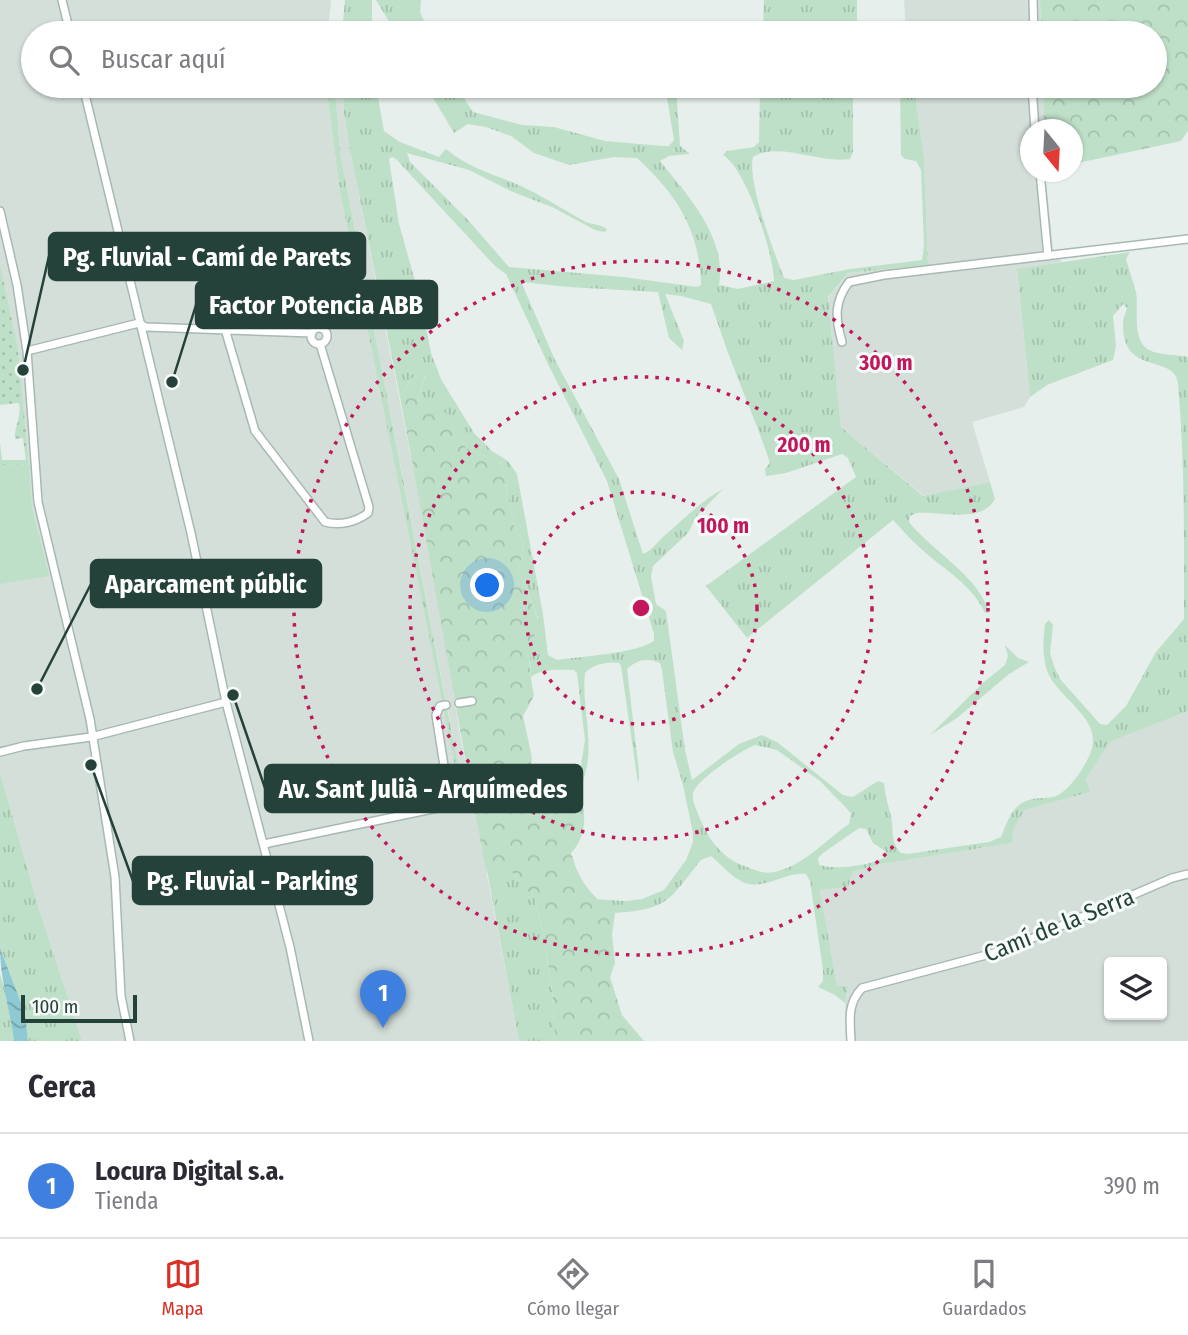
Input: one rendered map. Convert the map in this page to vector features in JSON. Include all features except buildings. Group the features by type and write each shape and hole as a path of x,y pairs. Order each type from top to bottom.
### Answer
{"street":[{"path":"62,0 67,21"},
{"path":"1033,0 1034,21"},
{"path":"86,98 191,533 226,702 290,947 309,1041"},
{"path":"1033,98 1034,119"},
{"path":"1041,182 1048,256"},
{"path":"0,211 17,285 27,351 38,502 90,719 115,877 121,996 130,1041"},
{"path":"842,342 836,324 839,295 849,282 884,275 1188,239"},
{"path":"27,351 139,323 146,327 312,333 318,328 326,331 327,339 320,344"},
{"path":"225,329 255,431 325,522 341,523 362,518 368,513 369,507 320,344 314,341 312,333"},
{"path":"459,702 472,701"},
{"path":"0,752 91,737 226,702"},
{"path":"264,844 447,806 436,715 440,706 446,705"},
{"name":"Camí de la Serra","path":"851,1041 849,1009 851,1001 862,988 1005,950 1172,878 1188,874"}],"shaded area":[{"path":"0,0 331,0 329,21 21,21 21,98 328,98 340,192 456,766 453,737 340,152 336,98 343,98 350,150 436,583 460,735 519,1041 82,1041 39,909 0,772 0,465 29,463 18,349 0,263"},
{"path":"904,0 1040,0 1041,21 905,21"},
{"path":"916,98 1043,98 1044,119 1020,119 1020,182 1046,182 1053,249 1062,262 1017,270 1030,397 1024,407 972,422 990,482 924,496 841,427 828,298 848,273 928,265 924,157"},
{"path":"1188,711 1188,1041 847,1041 845,1003 848,986 837,986 820,890 848,887 853,872 876,865 1012,843 1014,829 1023,810 1089,792 1086,779 1110,742"}],"green space":[{"path":"345,0 372,0 372,21 343,21"},
{"path":"376,0 421,0 420,12 424,21 389,21"},
{"path":"764,0 857,0 857,21 763,21"},
{"path":"1040,0 1188,0 1188,131 1181,141 1083,162 1083,119 1044,119 1043,98 1167,98 1167,21 1041,21"},
{"path":"328,98 336,98 340,152 458,765 455,766 340,192"},
{"path":"343,98 378,98 384,131 400,142 439,157 446,149 476,168 529,190 586,222 607,229 605,232 595,230 552,207 513,192 469,170 407,153 410,162 469,221 509,267 624,277 697,287 701,285 699,262 690,228 674,199 637,158 614,157 569,165 534,153 511,136 486,127 468,124 454,133 433,98 464,98 473,112 522,125 554,127 605,141 669,146 674,140 667,98 677,98 680,146 690,154 669,156 660,161 693,203 711,234 720,267 719,285 738,289 774,281 769,251 757,213 741,177 723,155 727,151 754,147 759,142 760,98 853,98 853,152 850,159 826,159 774,151 753,157 752,168 758,199 784,278 794,280 850,269 922,260 924,246 921,170 916,161 905,159 901,155 900,98 916,98 924,157 928,265 848,273 828,297 841,427 923,496 990,482 995,499 989,507 981,511 960,515 917,513 910,516 909,522 966,576 984,600 989,613 985,613 972,592 893,520 747,638 706,586 856,477 848,458 842,454 786,473 766,476 765,469 770,463 711,304 665,294 684,341 682,350 669,338 658,292 522,284 555,360 619,479 643,554 652,549 700,504 723,489 696,517 688,533 653,566 651,576 656,604 666,611 685,750 692,780 739,744 762,735 777,742 843,795 853,797 878,781 884,783 894,840 901,853 907,854 989,842 1001,837 1011,815 1023,802 1056,796 1071,784 1090,754 1093,742 1086,721 1048,673 1043,642 1045,624 1049,620 1053,625 1050,653 1060,679 1100,724 1107,725 1126,706 1156,652 1184,619 1183,472 1178,384 1175,375 1168,369 1139,358 1131,351 1125,341 1123,322 1127,308 1123,304 1113,316 1116,346 1113,360 1047,385 1030,397 1017,269 1130,252 1126,259 1136,292 1138,332 1143,345 1154,352 1188,357 1188,711 1110,742 1086,779 1090,792 1024,810 1014,829 1012,843 876,865 853,872 848,887 820,890 837,986 848,986 845,1003 818,987 823,981 823,970 810,881 806,874 757,885 749,884 733,876 711,856 701,860 667,900 648,909 615,913 594,899 642,899 664,890 686,860 693,842 683,785 673,752 660,663 642,660 627,669 638,783 621,666 619,663 606,663 596,665 585,673 588,756 582,783 580,771 585,740 577,673 574,670 551,670 531,677 529,650 539,621 519,570 524,542 514,526 501,463 466,448 442,408 418,400 425,376 412,378 400,397 350,150","holes":["389,159 396,159 495,266 506,274 607,481 654,641 634,649 607,654 557,660 548,655 517,474 508,461 492,451 474,433 441,379 431,353 422,306 399,224","755,745 777,750 820,781 851,813 849,824 815,851 788,868 770,873 747,867 723,853 706,832 693,799 695,788 701,781 730,759","859,828 866,829 873,843 885,851 886,857 862,865 819,865 818,858 823,853"]},
{"path":"0,263 18,349 29,464 0,465 0,442 2,460 26,460 23,438 15,439 19,403 0,405"},
{"path":"425,375 418,400 442,407 466,448 501,463 514,526 524,542 519,570 539,622 530,659 534,696 523,716 532,758 526,785 540,790 577,787 583,804 584,822 581,838 571,853 587,887 615,913 612,935 615,963 610,977 622,1015 644,1041 555,1041 552,991 535,899 511,871 486,871 400,397 412,378"},
{"path":"29,464 32,508 49,576 0,584 0,465"},
{"path":"1005,645 1018,658 1029,662 1009,674 957,718 930,735 1005,665 1008,656"},
{"path":"0,772 39,909 82,1041 28,1041 25,1013 0,948"},
{"path":"487,871 511,871 535,899 552,991 555,1041 519,1041"},
{"path":"0,974 8,1000 14,1041 0,1041"}],"water":[{"path":"0,948 25,1013 28,1041 14,1041"}],"place":[{"name":"Pg. Fluvial - Camí de Parets","path":"23,370"},
{"name":"Factor Potencia ABB","path":"172,382"},
{"name":"Aparcament públic","path":"37,689"},
{"name":"Av. Sant Julià - Arquímedes","path":"233,695"},
{"name":"Pg. Fluvial - Parking","path":"91,765"},
{"name":"Locura Digital s.a.","path":"383,1028"}]}
